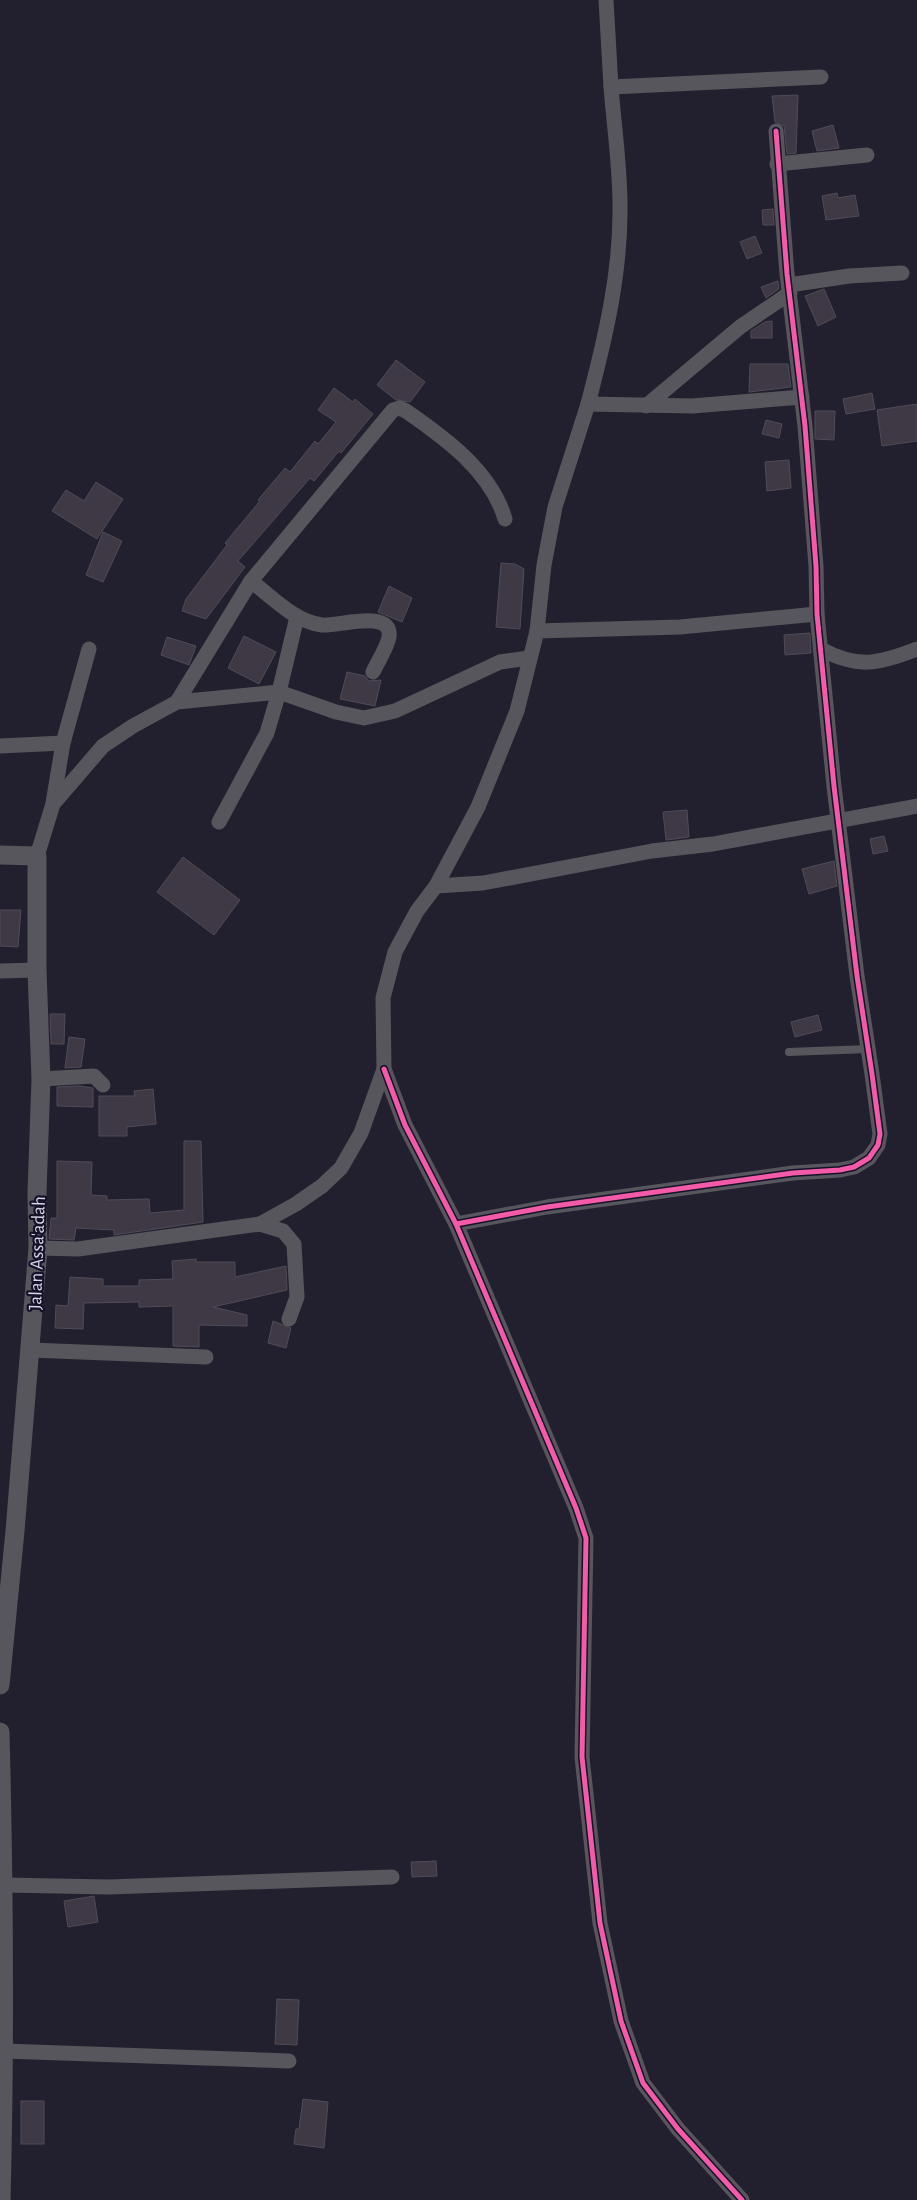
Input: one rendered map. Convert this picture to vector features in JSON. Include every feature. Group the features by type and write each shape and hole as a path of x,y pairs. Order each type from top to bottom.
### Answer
{"street":[{"path":"606,0 620,204 619,244 614,291 588,404 555,507 544,565 537,630 514,720 478,807 436,886 417,911 395,952 383,998 384,1069 405,1125 456,1224 576,1508 586,1538 582,1757 596,1867 600,1923 622,2021 643,2083 678,2129 742,2200"},
{"path":"611,87 821,77"},
{"path":"456,1224 547,1206 793,1173 840,1170 854,1167 869,1158 878,1145 880,1134 838,820 817,614 802,397 789,289 777,164 776,132"},
{"path":"777,164 867,155"},
{"path":"646,406 740,327 789,289 850,276 902,273"},
{"path":"588,404 692,406 802,397"},
{"path":"177,702 251,581 393,410 400,408 406,411 444,438 465,458 494,494 505,519"},
{"path":"251,581 297,617 322,626 372,620 384,624 388,629 389,637 373,672"},
{"path":"537,630 680,627 817,614"},
{"path":"219,822 267,733 297,617"},
{"path":"0,855 37,856 52,804 63,743 89,649"},
{"path":"821,649 846,661 869,662 888,660 917,649"},
{"path":"52,804 103,746 133,726 177,702 279,692 336,712 364,718 395,711 500,662 529,658"},
{"path":"0,746 63,743"},
{"path":"436,886 483,883 652,851 713,844 917,806"},
{"name":"Jalan Assa'adah","path":"0,1685 31,1350 38,1248 37,1192 41,1079 37,970 37,856"},
{"path":"0,971 37,970"},
{"path":"38,1248 78,1249 260,1224 296,1204 342,1168 361,1133 384,1069"},
{"path":"41,1079 94,1076 103,1085"},
{"path":"260,1224 284,1231 294,1244 297,1296 289,1320"},
{"path":"31,1350 206,1357"},
{"path":"0,1732 4,1886 4,2051 2,2075 1,2200"},
{"path":"4,1886 109,1887 392,1877"},
{"path":"4,2051 289,2061"}],"lane":[{"path":"789,1052 868,1048"}],"building":[{"path":"798,95 796,153 787,154 784,126 775,122 772,96"},
{"path":"833,125 839,148 817,151 812,131"},
{"path":"837,193 838,198 855,195 859,216 826,220 822,196"},
{"path":"773,209 774,225 763,225 762,210"},
{"path":"755,236 762,253 747,259 740,242"},
{"path":"778,281 779,289 766,298 761,287"},
{"path":"824,289 836,317 818,326 805,296"},
{"path":"772,321 772,338 751,338 751,331 765,322"},
{"path":"396,360 425,382 410,402 396,400 377,385"},
{"path":"750,364 788,364 791,387 749,392"},
{"path":"334,388 353,402 355,399 373,414 341,453 339,451 314,481 310,478 238,561 245,567 206,619 182,611 186,599 227,545 225,543 260,501 258,500 285,468 290,472 315,441 318,444 336,422 318,410"},
{"path":"872,393 875,409 846,414 843,399"},
{"path":"917,404 917,441 882,446 877,410"},
{"path":"815,411 835,411 834,440 815,439"},
{"path":"766,420 782,424 779,438 762,434"},
{"path":"789,460 791,488 767,491 765,462"},
{"path":"96,482 123,499 97,539 52,511 66,490 84,501"},
{"path":"103,532 122,541 103,582 86,575"},
{"path":"501,563 515,564 524,569 520,629 496,627"},
{"path":"389,586 412,598 402,622 378,612"},
{"path":"810,633 811,653 785,655 784,635"},
{"path":"244,636 276,652 259,684 228,668"},
{"path":"167,637 196,646 189,665 161,655"},
{"path":"347,672 365,676 369,681 381,680 375,706 340,699"},
{"path":"687,810 689,837 666,840 663,812"},
{"path":"884,836 888,851 873,854 870,839"},
{"path":"183,857 240,900 214,935 157,892"},
{"path":"834,861 837,886 809,894 802,869"},
{"path":"0,910 21,910 18,947 0,946"},
{"path":"50,1014 65,1014 64,1044 51,1044"},
{"path":"818,1015 822,1030 795,1037 791,1022"},
{"path":"69,1037 85,1039 81,1067 65,1068"},
{"path":"79,1086 93,1088 93,1107 57,1106 57,1087"},
{"path":"153,1089 156,1124 127,1127 127,1136 99,1136 99,1096 135,1096 134,1091"},
{"path":"184,1141 201,1141 203,1222 114,1235 114,1230 76,1228 74,1240 49,1239 51,1218 57,1218 57,1161 92,1162 91,1195 107,1196 107,1200 149,1199 150,1213 184,1210"},
{"path":"196,1259 196,1262 235,1262 235,1277 286,1266 287,1290 213,1307 247,1315 247,1326 199,1325 199,1347 173,1346 173,1306 139,1307 139,1302 84,1303 83,1329 55,1328 56,1305 68,1306 70,1277 103,1279 103,1286 139,1286 139,1280 173,1279 172,1261"},
{"path":"273,1321 291,1328 286,1348 268,1343"},
{"path":"436,1861 437,1876 412,1877 411,1862"},
{"path":"94,1896 98,1922 68,1927 64,1901"},
{"path":"277,1999 299,2000 297,2045 275,2044"},
{"path":"303,2099 328,2102 324,2148 294,2144 296,2129 299,2129"},
{"path":"21,2101 44,2101 44,2144 21,2144"}],"cycle path":[{"path":"456,1224 547,1207 793,1173 840,1170 854,1167 869,1158 878,1145 880,1134 857,976 834,786 817,614 816,566 805,426 787,274 776,131"},
{"path":"384,1069 405,1125 456,1224 576,1508 586,1538 582,1757 600,1923 621,2021 643,2083 678,2129 742,2200"}]}
